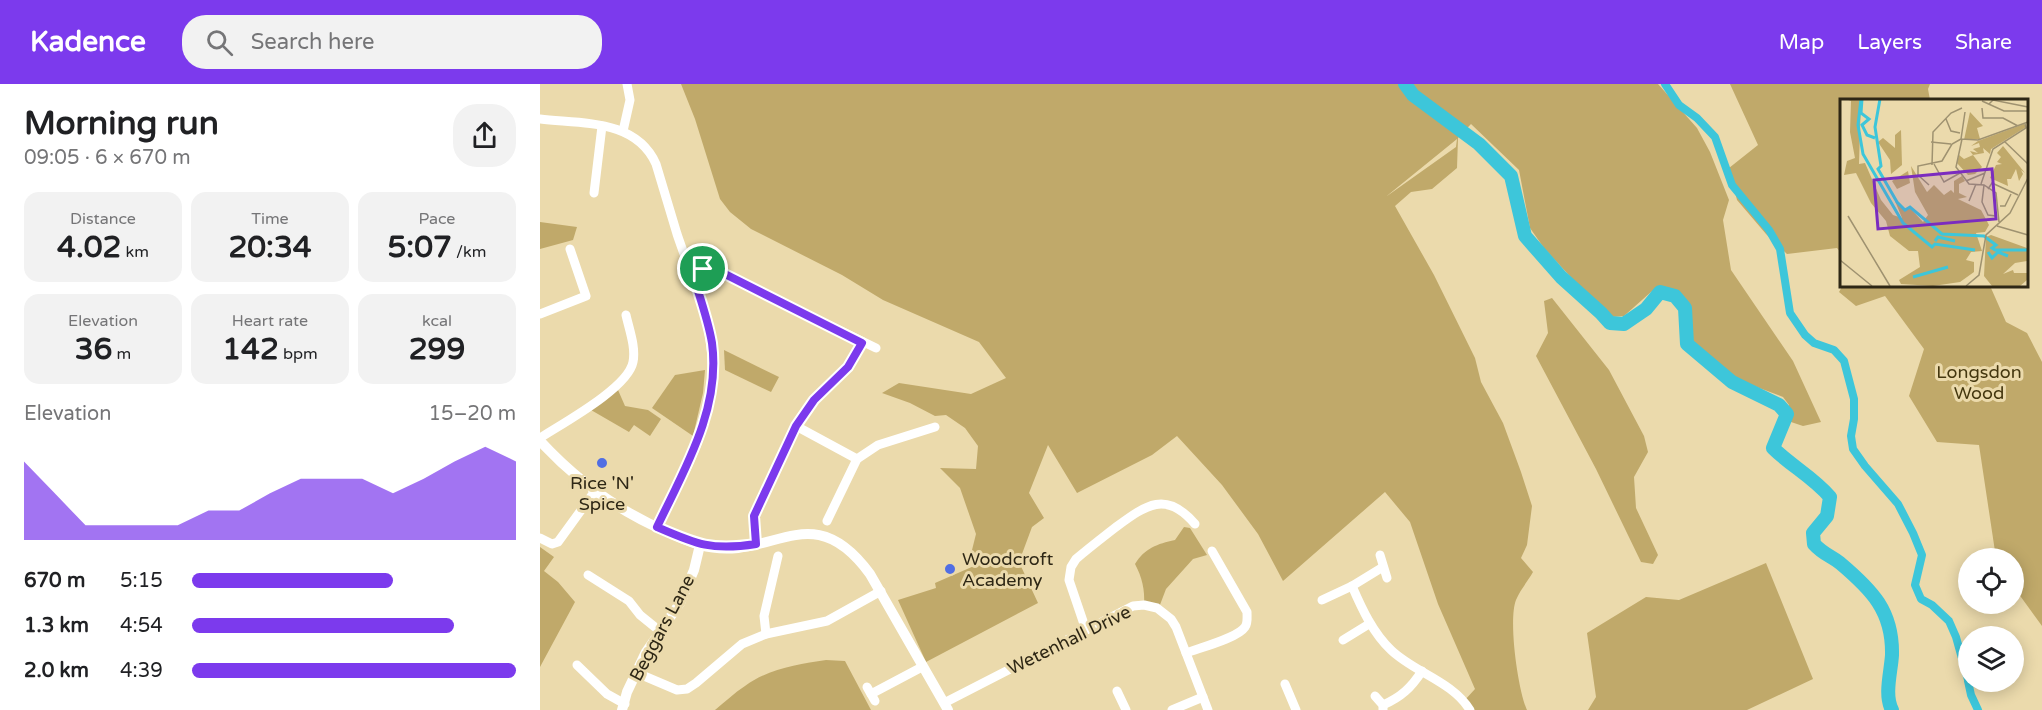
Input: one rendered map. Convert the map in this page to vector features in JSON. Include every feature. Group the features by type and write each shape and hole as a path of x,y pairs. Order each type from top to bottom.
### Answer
{"street":[{"path":"623,131 630,100 627,84"},
{"path":"540,119 602,126 623,131 643,143 651,153 692,272 712,343 711,389 706,417 697,441 657,527"},
{"path":"594,193 602,126"},
{"path":"540,314 586,296 570,249"},
{"path":"692,272 713,268 876,348"},
{"path":"626,315 634,351 633,361 626,377 604,396 540,440 565,467 595,492 657,527 700,545 737,547 809,532 825,535 839,542 860,560 881,591 946,706"},
{"path":"756,544 754,516 796,426 814,400 848,367 862,343"},
{"path":"796,426 857,459"},
{"path":"827,521 857,459 878,445 935,427"},
{"path":"540,538 552,544 558,542 595,492"},
{"path":"1086,630 1069,580 1071,567 1076,559 1138,510 1146,507 1160,504 1172,505 1195,524"},
{"path":"1179,523 1188,516"},
{"name":"Beggars Lane","path":"623,707 646,652 683,595 694,570 700,545"},
{"path":"1186,653 1234,634 1244,629 1246,624 1247,612 1212,551"},
{"path":"1380,555 1387,578"},
{"path":"766,634 764,615 778,556"},
{"path":"1322,600 1352,586 1383,567"},
{"path":"588,575 629,601 640,615 661,632"},
{"path":"1352,586 1370,624 1390,650 1461,697 1470,710"},
{"path":"637,673 677,690 687,689 742,644 766,634 828,621 881,591"},
{"name":"Wetenhall Drive","path":"946,706 1133,606 1149,606 1156,608 1171,619 1208,710"},
{"path":"1343,640 1370,624"},
{"path":"577,664 623,707"},
{"path":"871,694 922,667"},
{"path":"1375,696 1383,708 1412,687 1422,671"},
{"path":"1285,684 1296,710"},
{"path":"1117,691 1126,710"},
{"path":"1172,710 1203,698"}],"green space":[{"path":"681,84 1658,84 1697,128 1710,152 1729,200 1723,220 1731,270 1793,361 1821,422 1803,426 1788,421 1789,405 1783,397 1738,380 1692,343 1689,305 1678,291 1662,287 1651,292 1624,316 1612,317 1544,248 1530,228 1519,170 1471,124 1458,138 1457,168 1432,189 1411,192 1395,206 1434,275 1475,358 1481,382 1503,423 1532,506 1527,545 1521,558 1533,572 1516,600 1513,623 1517,672 1527,710 1470,710 1464,701 1475,689 1438,604 1410,522 1385,492 1283,581 1258,534 1222,485 1177,436 1152,455 1077,493 1048,445 1029,493 1044,518 1032,527 1019,562 1038,603 926,662 898,600 936,588 935,583 974,566 970,558 976,534 960,488 940,468 976,469 978,446 965,428 946,415 935,416 910,403 882,393 899,383 971,394 1006,378 979,342 883,300 842,275 751,229 730,212 720,199 695,119","holes":["1457,139 1456,147 1387,196"]},
{"path":"1730,84 1930,84 1928,89 1930,99 1840,99 1840,252 1837,248 1787,254 1766,234 1737,200 1729,168 1758,145"},
{"path":"540,222 577,227 573,240 540,249"},
{"name":"Longsdon Wood","path":"1842,286 1992,286 2006,322 2027,333 2042,362 2042,626 2024,601 2024,548 1994,548 1979,445 1937,442 1909,396 1924,349 1885,296 1856,306 1839,292"},
{"path":"1552,298 1609,370 1644,436 1648,452 1634,477 1636,508 1658,555 1653,564 1641,562 1596,469 1536,356 1548,333 1544,301"},
{"path":"724,350 779,377 771,392 725,370"},
{"path":"705,370 703,393 693,436 652,408 675,375"},
{"path":"618,390 625,406 648,410 661,419 650,436 634,425 629,432 591,410"},
{"path":"1184,527 1190,528 1207,555 1193,559 1166,589 1158,610 1144,605 1140,574 1135,564 1152,548 1175,540"},
{"path":"540,547 554,557 544,571 558,582 575,602 540,667"},
{"path":"1766,563 1813,679 1747,710 1588,710 1596,697 1587,633 1646,597 1679,600"},
{"path":"826,660 845,661 871,710 715,710 763,675"}],"waterway":[{"path":"1405,84 1413,95 1479,144 1511,176 1525,236 1561,277 1610,323 1624,324 1646,309 1660,292 1675,296 1685,308 1687,344 1732,382 1779,405 1787,414 1773,448 1830,497 1827,516 1813,533 1814,544 1840,563 1871,592 1889,626 1892,655 1888,697 1892,710"},
{"path":"1665,84 1679,105 1697,118 1715,137 1732,185 1769,230 1780,249 1790,313 1805,335 1814,343 1834,350 1844,361 1854,399 1851,436 1853,449 1898,504 1922,555 1915,585 1921,599 1932,605 1949,621 1958,644"},
{"path":"1970,692 1978,710"}],"place":[{"name":"Rice 'N' Spice","path":"602,463"},
{"name":"Woodcroft Academy","path":"950,569"}],"route":[{"path":"713,268 862,343 848,367 814,400 796,426 754,516 756,544 737,547 700,545 657,527 697,441 706,417 711,389 712,343 692,272 703,269 713,268"}]}
